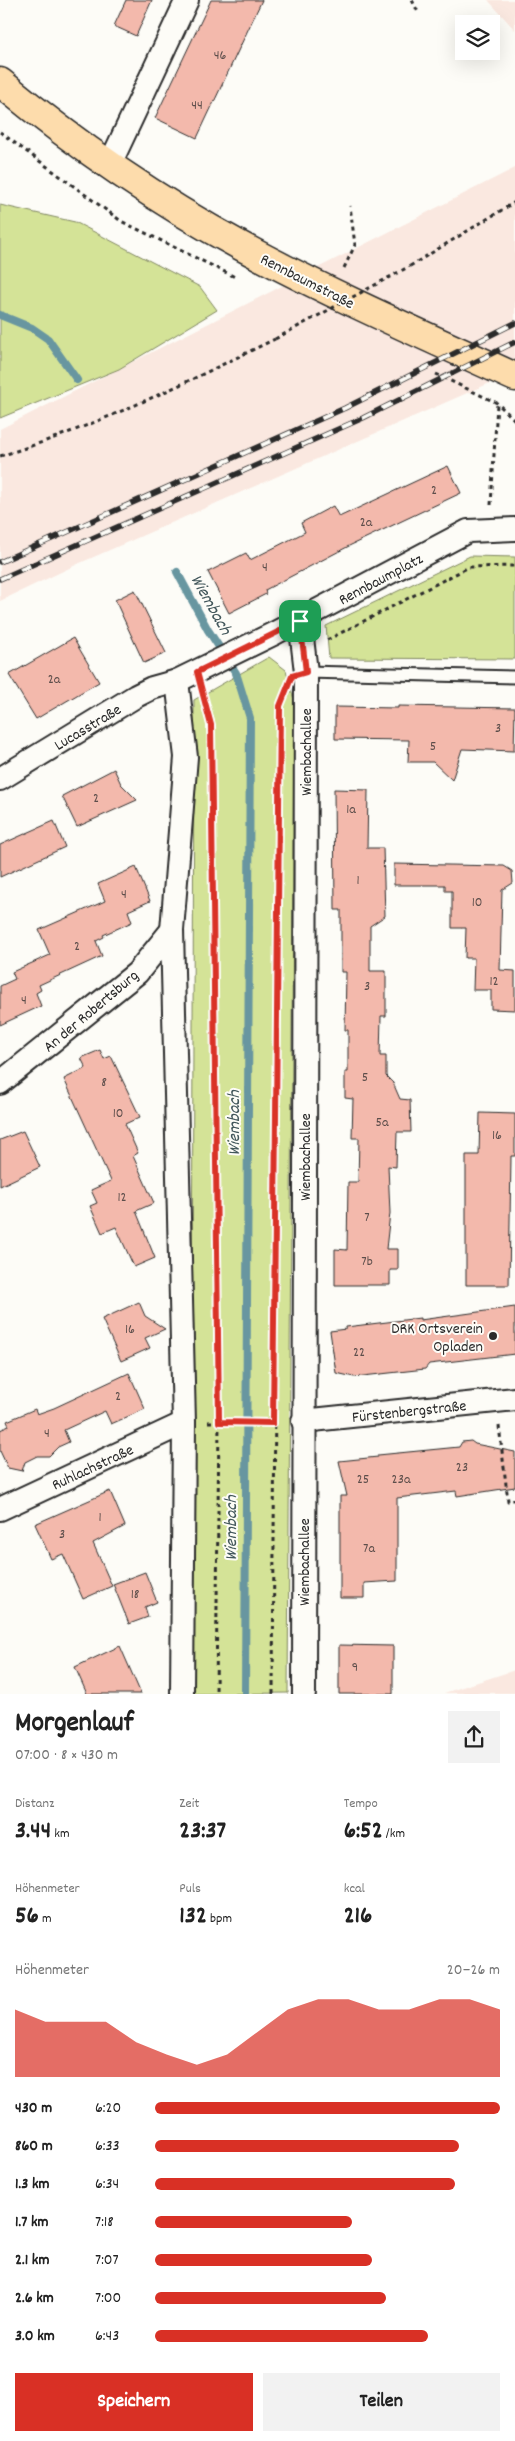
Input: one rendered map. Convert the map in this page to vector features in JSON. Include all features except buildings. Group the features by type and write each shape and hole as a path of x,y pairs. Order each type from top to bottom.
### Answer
{"main road":[{"name":"Rennbaumstraße","path":"0,82 34,110 110,164 240,245 332,293 515,377"}],"street":[{"path":"110,164 187,0"},
{"name":"Rennbaumplatz","path":"187,676 300,621 468,531 515,529"},
{"name":"Wiembachallee","path":"300,621 305,662 304,1694"},
{"path":"182,1694 184,1423 172,930 186,756 187,676"},
{"name":"Lucasstraße","path":"0,779 136,696 152,688 187,676"},
{"name":"An der Robertsburg","path":"0,1083 136,973 172,930"},
{"name":"Fürstenbergstraße","path":"303,1421 505,1400"},
{"name":"Ruhlachstraße","path":"0,1509 184,1423"}],"lane":[{"path":"305,662 515,677"}],"path":[{"path":"412,0 419,14"},
{"path":"0,456 37,445 128,410 275,340 410,266 515,202"},
{"path":"332,293 355,245 350,206"},
{"path":"489,530 497,403"},
{"path":"305,662 469,567 515,566"},
{"path":"208,716 211,744"},
{"path":"211,774 219,1422 216,1694"},
{"path":"273,1694 273,1423 278,925"},
{"path":"505,1400 508,1501 515,1500"},
{"path":"219,1422 273,1423"}],"shaded area":[{"path":"488,0 515,0 515,30"},
{"path":"515,168 515,372 80,563 0,601 0,429"},
{"path":"515,1670 515,1693 444,1693"}],"green space":[{"path":"0,205 75,222 200,287 217,310 119,369 0,418"},
{"path":"470,556 515,557 515,659 329,658 326,626"},
{"path":"269,657 286,670 294,700 288,1693 191,1694 194,700"}],"waterway":[{"name":"Wiembach","path":"0,315 32,328 48,339 77,380"},
{"name":"Wiembach","path":"177,572 208,630 236,673 250,718 245,1694"}],"railway":[{"path":"0,562 345,408 515,323"},
{"path":"0,579 363,418 515,342"}],"place":[{"name":"DRK Ortsverein Opladen","path":"493,1336"}],"route":[{"path":"300,621 306,672 292,676 280,706 273,1423 219,1422 211,725 197,672 300,621"}]}
